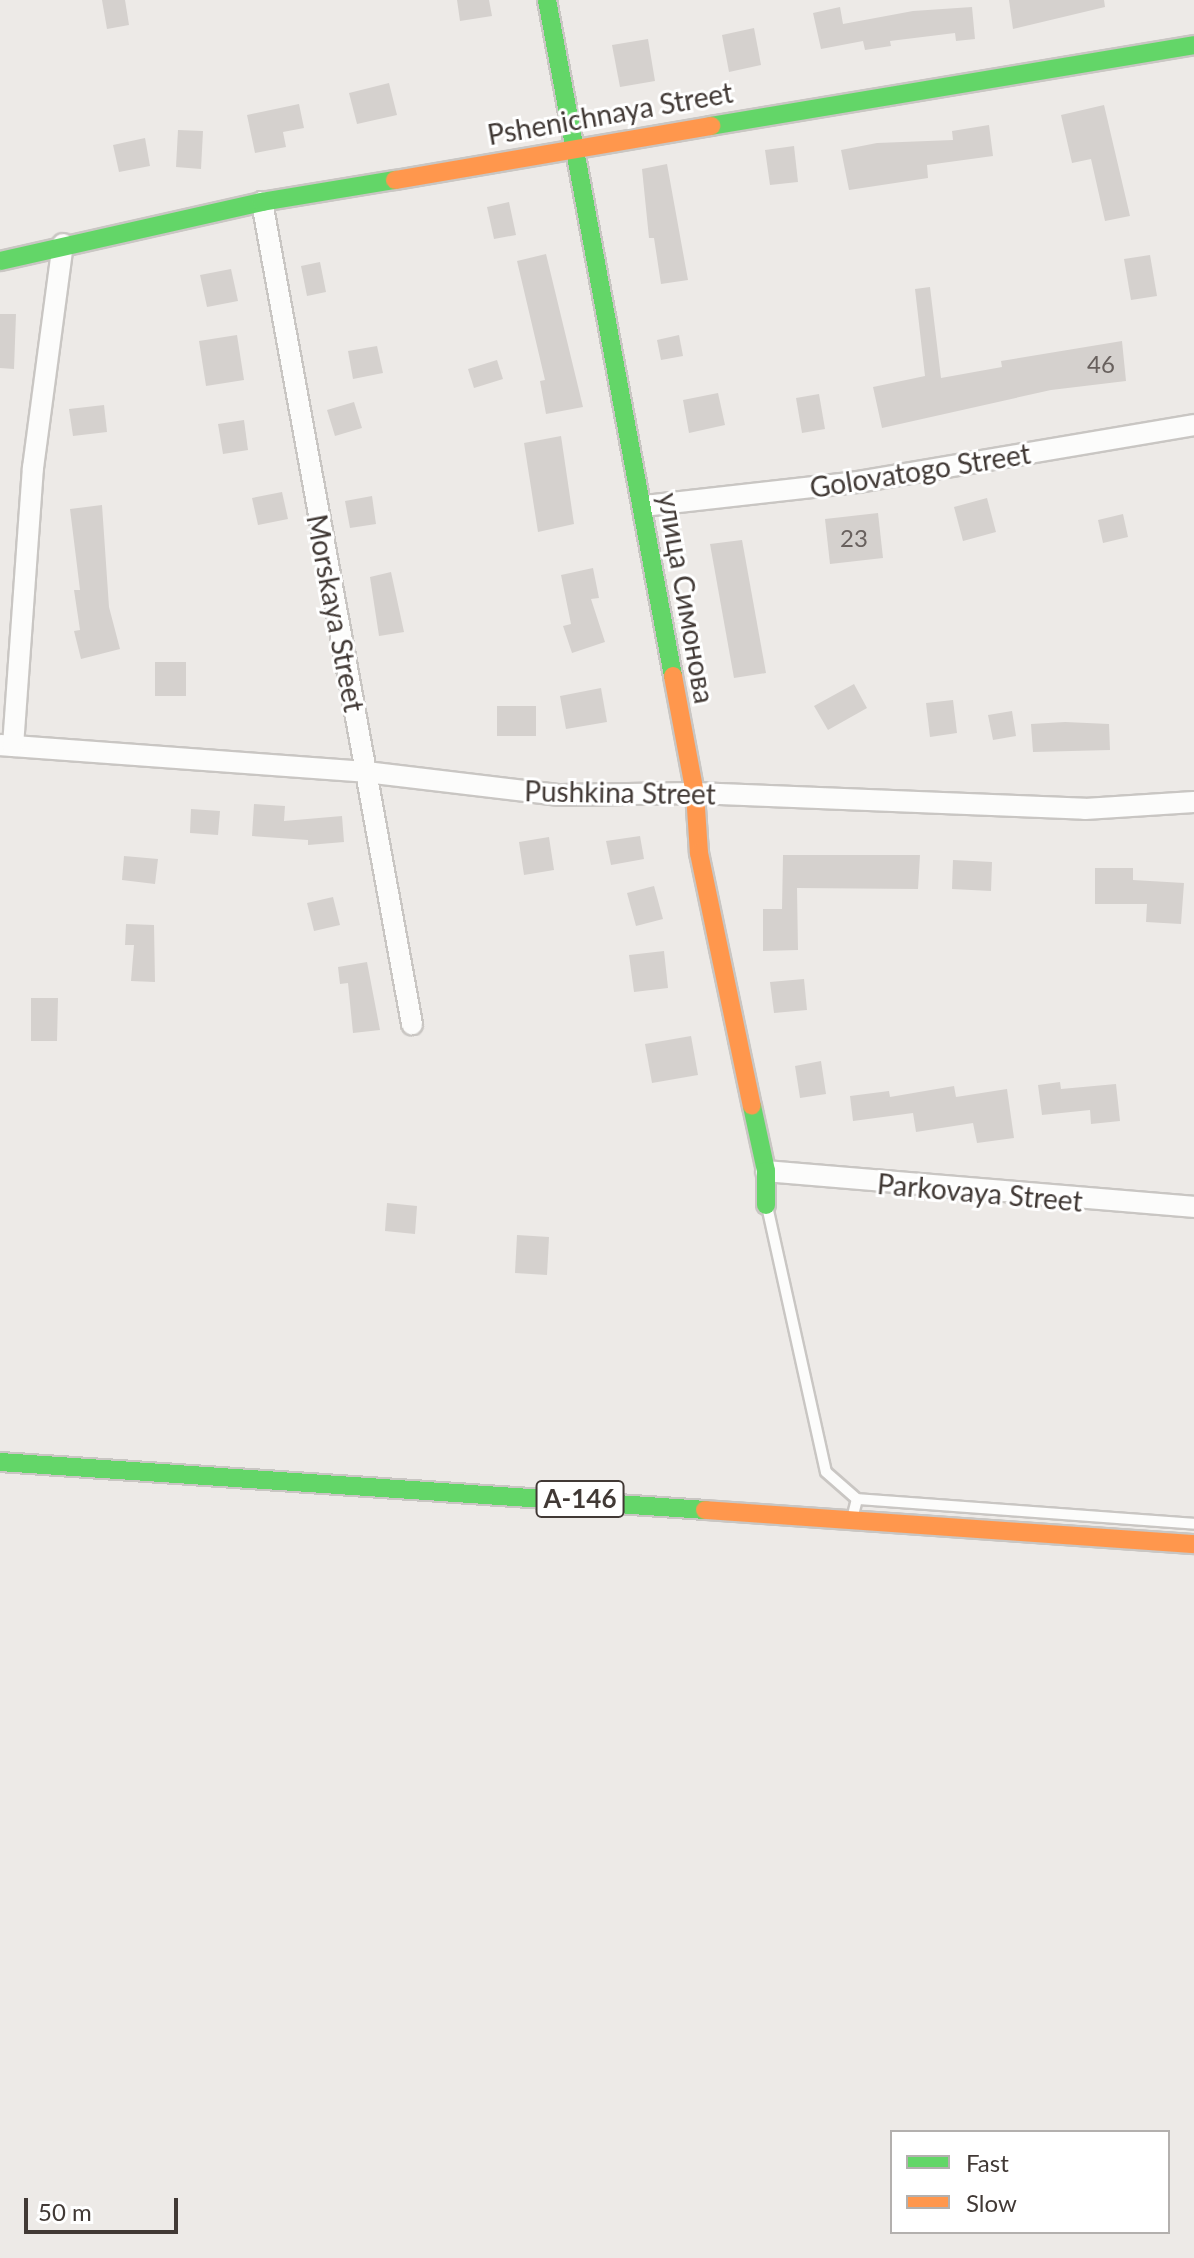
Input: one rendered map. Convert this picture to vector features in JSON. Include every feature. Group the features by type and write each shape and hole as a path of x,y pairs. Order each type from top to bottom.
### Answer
{"main road":[{"name":"улица Симонова","path":"547,0 644,506 669,668 695,793 699,853 766,1171 766,1205"},
{"name":"Pshenichnaya Street","path":"0,261 63,244 262,202 576,146 1194,45"},
{"name":"А-146","path":"0,1462 855,1508 1194,1544"}],"street":[{"name":"Morskaya Street","path":"262,202 412,1024"},
{"path":"6,745 33,468 63,244"},
{"name":"Golovatogo Street","path":"644,506 858,482 1194,425"},
{"name":"Pushkina Street","path":"6,745 366,772 560,795 695,793 1085,809 1194,802"},
{"name":"Parkovaya Street","path":"766,1171 1194,1207"}],"lane":[{"path":"766,1205 826,1472 855,1508 1194,1524"}],"building":[{"path":"102,0 125,0 129,25 107,29"},
{"path":"457,0 489,0 492,16 460,21"},
{"path":"1009,0 1104,0 1105,7 1013,29"},
{"path":"840,7 843,24 913,11 972,7 975,39 956,41 955,33 890,41 891,46 865,50 863,41 821,49 813,13"},
{"path":"754,28 761,65 729,72 722,35"},
{"path":"648,39 655,81 620,87 612,45"},
{"path":"389,83 397,115 357,124 349,93"},
{"path":"299,104 304,128 283,132 286,147 255,153 247,115"},
{"path":"1104,105 1130,216 1105,221 1091,159 1072,163 1061,115"},
{"path":"989,125 993,156 927,165 928,178 849,190 841,150 877,143 953,140 952,131"},
{"path":"178,130 203,131 201,169 176,167"},
{"path":"145,138 150,166 119,172 113,145"},
{"path":"794,146 798,182 770,185 765,150"},
{"path":"667,164 688,280 661,284 654,238 649,238 642,169"},
{"path":"509,202 516,235 494,239 487,207"},
{"path":"546,254 583,407 546,414 540,381 545,380 517,261"},
{"path":"1150,255 1157,296 1131,300 1124,259"},
{"path":"320,262 326,292 307,296 301,266"},
{"path":"231,269 238,301 207,307 200,275"},
{"path":"930,287 941,378 1002,367 1001,361 1122,341 1126,381 1051,390 882,428 873,387 925,376 915,289"},
{"path":"0,314 16,314 14,369 0,368"},
{"path":"237,335 244,380 206,386 199,341"},
{"path":"679,335 683,356 661,360 657,340"},
{"path":"377,346 383,373 353,379 348,351"},
{"path":"497,360 503,379 474,388 468,369"},
{"path":"718,393 725,425 689,433 683,400"},
{"path":"819,394 825,429 802,433 796,398"},
{"path":"354,402 362,428 335,436 327,410"},
{"path":"104,405 107,432 73,436 69,409"},
{"path":"244,420 248,450 223,454 218,424"},
{"path":"561,436 574,524 538,532 524,443"},
{"path":"282,492 288,519 258,525 252,498"},
{"path":"372,496 376,524 350,528 345,501"},
{"path":"987,498 996,532 963,541 954,507"},
{"path":"102,505 109,607 120,649 81,659 74,631 80,630 74,590 80,590 70,509"},
{"path":"878,513 883,558 830,564 825,519"},
{"path":"1123,514 1128,537 1103,543 1098,520"},
{"path":"742,540 766,673 734,678 710,544"},
{"path":"593,568 599,598 591,599 605,642 572,653 563,626 571,624 561,575"},
{"path":"391,572 404,632 379,636 370,577"},
{"path":"155,662 186,662 186,696 155,696"},
{"path":"854,684 867,708 828,730 814,706"},
{"path":"601,688 607,722 566,729 560,696"},
{"path":"953,700 957,733 930,737 926,703"},
{"path":"497,706 536,706 536,736 497,736"},
{"path":"1012,711 1016,736 993,740 988,715"},
{"path":"1031,724 1109,724 1110,750 1033,752"},
{"path":"254,804 285,806 284,821 342,816 344,842 308,845 308,840 252,836"},
{"path":"191,809 220,811 218,835 190,833"},
{"path":"640,836 644,859 611,865 606,841"},
{"path":"549,837 554,870 524,875 519,842"},
{"path":"783,855 920,855 918,889 797,888 798,950 763,951 763,909 782,909"},
{"path":"124,856 158,859 155,884 122,880"},
{"path":"953,860 992,862 991,891 952,889"},
{"path":"1095,868 1133,868 1133,880 1184,883 1181,924 1146,922 1147,904 1095,904"},
{"path":"654,886 663,919 636,926 627,893"},
{"path":"333,897 340,925 314,931 307,903"},
{"path":"126,924 154,925 155,982 131,981 134,945 125,945"},
{"path":"664,951 668,988 634,992 629,955"},
{"path":"367,962 380,1030 353,1033 348,983 340,984 338,967"},
{"path":"804,979 807,1010 774,1013 770,982"},
{"path":"31,998 58,998 57,1041 31,1041"},
{"path":"691,1036 698,1075 652,1083 645,1044"},
{"path":"821,1061 826,1094 800,1098 795,1066"},
{"path":"1060,1082 1061,1089 1116,1084 1120,1121 1091,1124 1090,1110 1042,1115 1038,1085"},
{"path":"954,1086 956,1097 1007,1089 1014,1138 977,1143 973,1123 916,1132 913,1113 853,1121 850,1096 889,1091 890,1097"},
{"path":"387,1203 417,1206 415,1234 385,1231"},
{"path":"517,1235 549,1237 547,1275 515,1273"}],"traffic: fast":[{"path":"547,0 673,676"},
{"path":"711,126 1194,45"},
{"path":"0,261 262,202 395,180"},
{"path":"752,1106 766,1171 766,1205"},
{"path":"0,1462 705,1510"}],"traffic: slow":[{"path":"395,180 711,126"},
{"path":"673,676 695,793 699,853 752,1106"},
{"path":"705,1510 1194,1544"}]}
